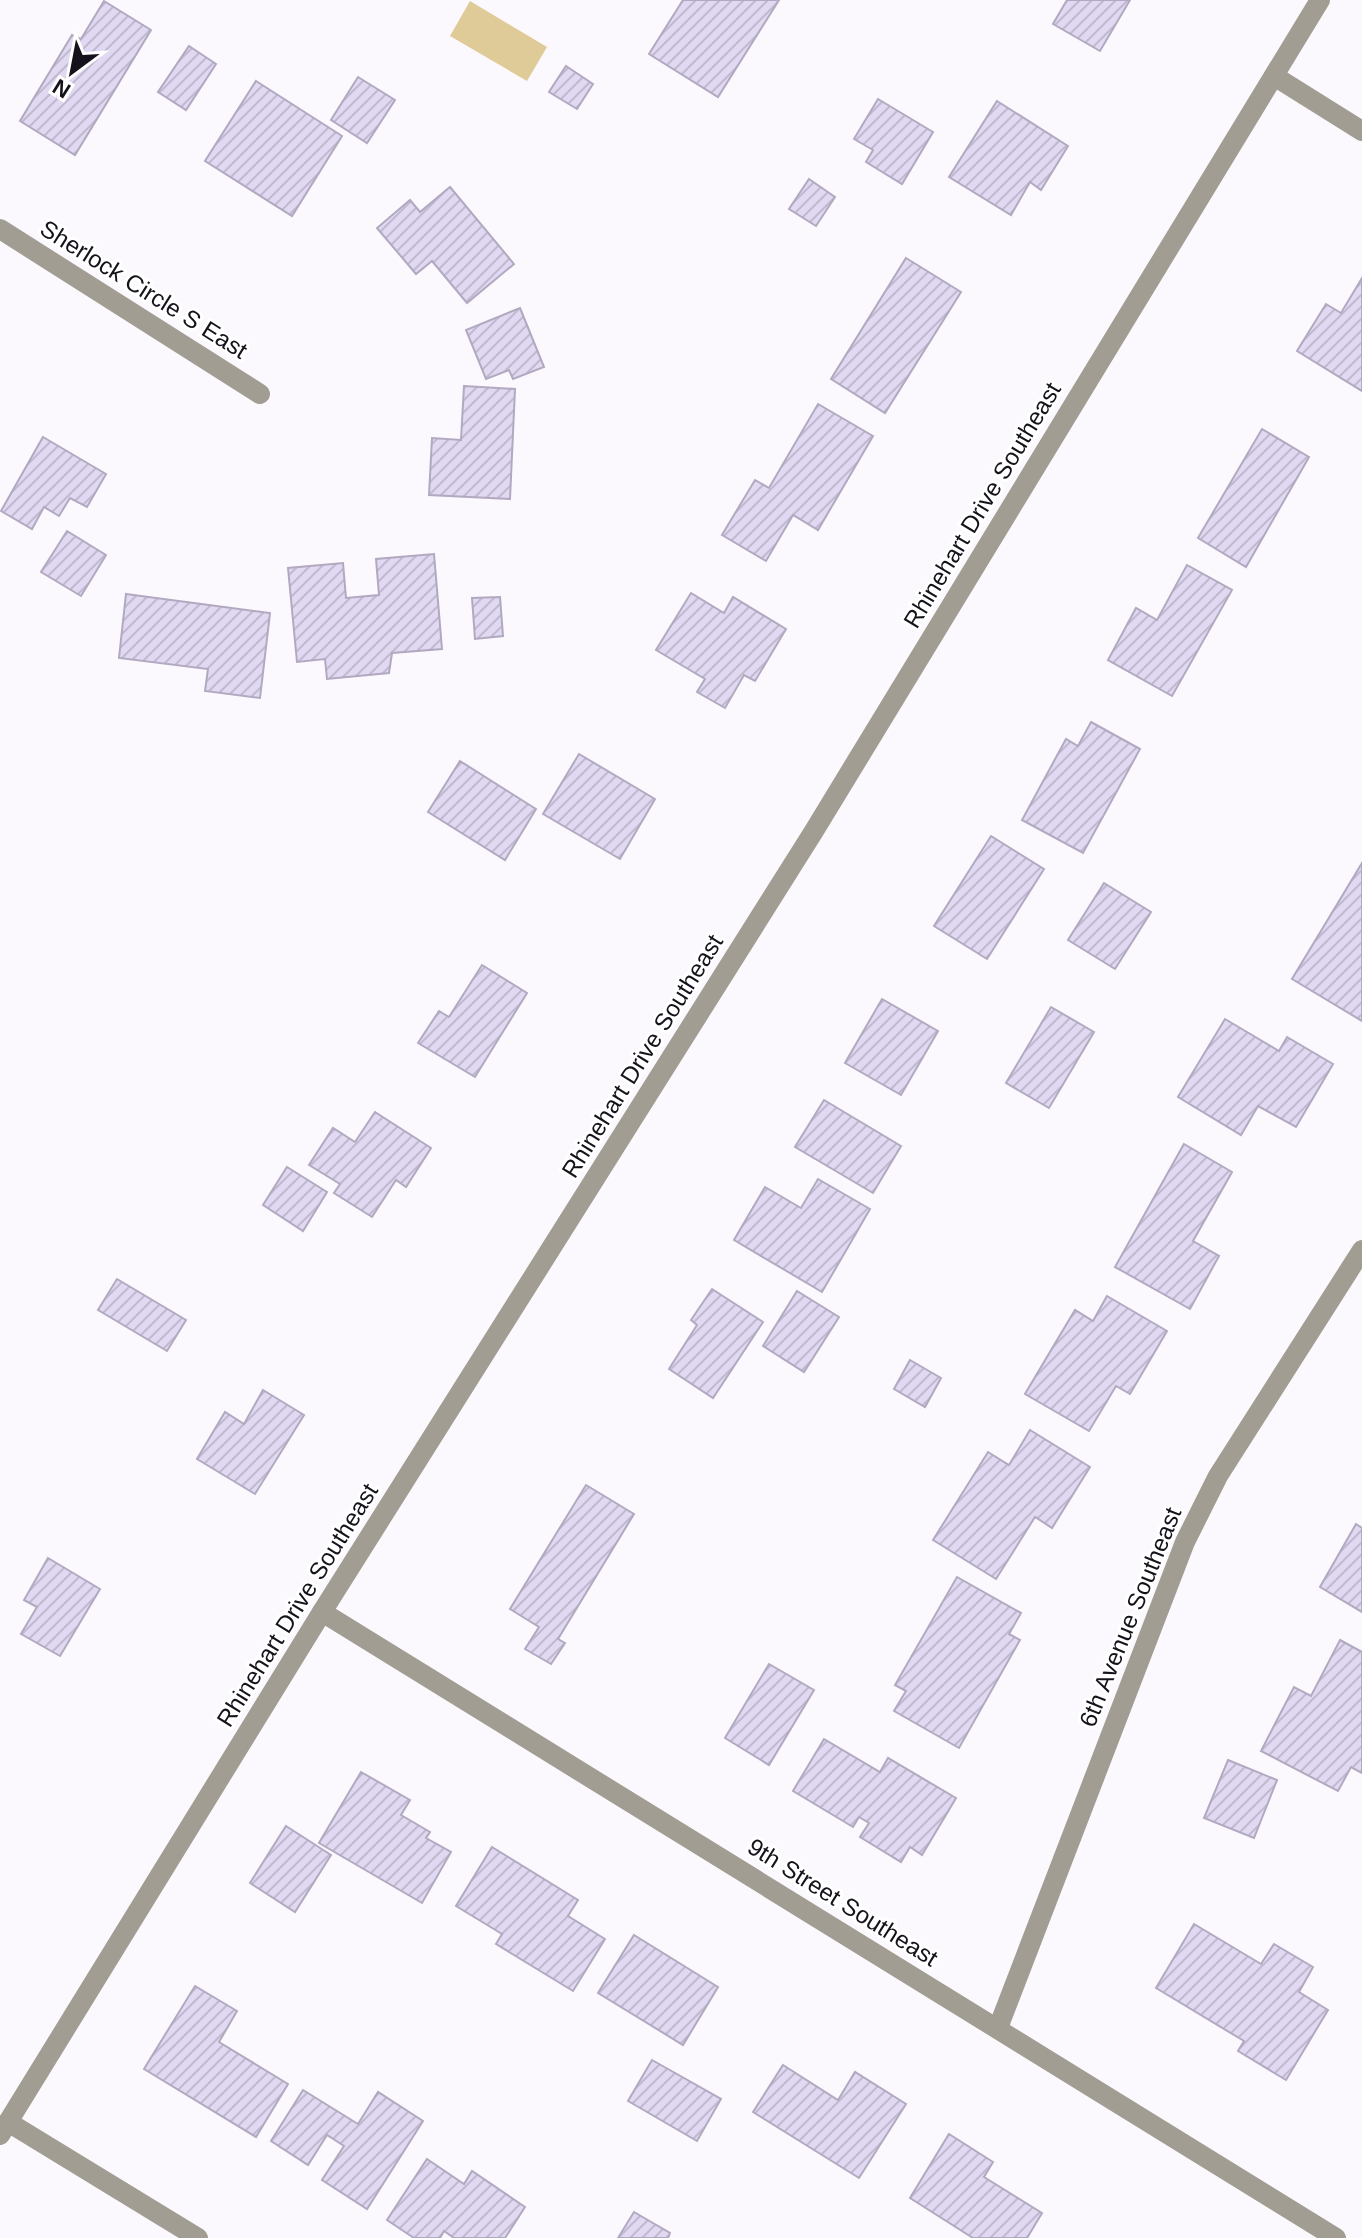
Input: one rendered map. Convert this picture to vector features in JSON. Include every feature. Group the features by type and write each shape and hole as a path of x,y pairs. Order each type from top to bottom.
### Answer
{"street":[{"name":"Rhinehart Drive Southeast","path":"4,2128 322,1612 814,831 1320,0"},
{"path":"1274,76 1362,131"},
{"name":"Sherlock Circle S East","path":"0,229 260,394"},
{"name":"6th Avenue Southeast","path":"998,2028 1185,1542 1218,1476 1362,1250"},
{"name":"9th Street Southeast","path":"322,1612 1336,2238"},
{"path":"4,2128 198,2238"}],"shaded area":[{"path":"470,1 547,47 527,81 450,36"}],"building":[{"path":"683,0 779,0 718,97 649,54"},
{"path":"1067,0 1130,0 1100,51 1053,24"},
{"path":"104,1 151,30 75,155 20,121 72,35 81,39"},
{"path":"189,46 216,64 186,110 158,92"},
{"path":"566,66 593,84 577,109 549,92"},
{"path":"358,77 395,100 367,143 331,120"},
{"path":"256,81 342,136 292,216 205,161"},
{"path":"878,99 933,132 902,184 866,162 873,150 854,139"},
{"path":"997,101 1068,146 1041,190 1030,182 1011,215 949,177"},
{"path":"809,179 835,197 816,226 789,209"},
{"path":"450,187 514,264 467,303 432,261 416,274 377,228 410,200 420,212"},
{"path":"906,258 961,292 885,413 831,379"},
{"path":"1362,278 1362,391 1297,351 1326,304 1341,313"},
{"path":"520,308 544,367 513,379 509,370 486,379 466,330"},
{"path":"464,386 515,389 510,499 429,495 432,438 461,440"},
{"path":"818,404 873,436 818,530 793,515 766,561 722,535 755,480 769,488"},
{"path":"1262,429 1309,457 1246,567 1198,538"},
{"path":"43,437 106,474 87,507 70,498 59,516 44,507 32,529 1,511"},
{"path":"67,531 106,555 81,596 41,572"},
{"path":"434,554 442,649 392,653 389,673 327,679 325,659 297,662 288,568 343,563 346,598 379,595 376,559"},
{"path":"1187,565 1232,590 1172,696 1108,660 1136,608 1157,620"},
{"path":"691,593 724,613 733,597 786,629 755,681 744,675 725,708 697,692 705,679 656,650"},
{"path":"126,594 270,613 260,698 205,691 208,669 119,658"},
{"path":"500,597 503,636 475,639 472,598"},
{"path":"1091,722 1140,749 1083,853 1022,820 1066,739 1078,746"},
{"path":"579,754 655,799 620,859 543,814"},
{"path":"460,761 536,809 505,860 428,812"},
{"path":"991,836 1044,869 987,959 934,926"},
{"path":"1362,863 1362,1021 1292,979"},
{"path":"1104,883 1151,912 1115,969 1068,940"},
{"path":"482,965 527,993 475,1077 418,1043 439,1011 449,1017"},
{"path":"882,999 938,1031 901,1095 845,1063"},
{"path":"1051,1007 1094,1032 1049,1108 1006,1083"},
{"path":"1225,1019 1279,1051 1287,1037 1333,1064 1296,1127 1258,1106 1241,1135 1178,1097"},
{"path":"824,1100 901,1146 873,1193 795,1147"},
{"path":"375,1112 431,1148 406,1187 396,1180 372,1217 334,1193 340,1184 309,1165 333,1128 355,1142"},
{"path":"1184,1144 1232,1172 1193,1241 1219,1256 1190,1309 1115,1267"},
{"path":"287,1167 327,1192 303,1231 263,1205"},
{"path":"818,1179 870,1209 822,1292 734,1240 765,1187 801,1208"},
{"path":"117,1279 186,1320 167,1351 98,1310"},
{"path":"712,1289 763,1322 713,1398 669,1369 697,1325 691,1320"},
{"path":"797,1291 839,1317 804,1372 763,1346"},
{"path":"1107,1296 1167,1331 1130,1394 1116,1386 1089,1431 1025,1394 1075,1310 1093,1321"},
{"path":"910,1360 941,1378 925,1407 894,1389"},
{"path":"263,1390 304,1415 255,1494 197,1459 225,1412 244,1424"},
{"path":"1030,1430 1090,1467 1052,1528 1035,1517 996,1579 933,1540 988,1452 1009,1465"},
{"path":"586,1485 634,1514 558,1639 565,1643 551,1664 525,1649 539,1627 510,1609"},
{"path":"1356,1524 1362,1528 1362,1612 1320,1587"},
{"path":"48,1558 100,1589 60,1656 21,1634 37,1607 24,1600"},
{"path":"957,1577 1021,1613 1009,1634 1020,1640 959,1748 894,1711 906,1691 895,1685"},
{"path":"1340,1640 1362,1652 1362,1773 1351,1767 1338,1791 1261,1751 1294,1687 1311,1696"},
{"path":"769,1664 814,1690 769,1765 725,1738"},
{"path":"824,1739 880,1772 888,1758 956,1798 922,1855 910,1847 901,1862 860,1837 869,1823 859,1817 853,1827 793,1791"},
{"path":"1228,1760 1277,1780 1254,1838 1204,1818"},
{"path":"361,1772 410,1800 401,1815 430,1832 426,1838 451,1852 422,1903 319,1843"},
{"path":"286,1826 331,1855 295,1912 250,1883"},
{"path":"492,1847 578,1900 568,1916 605,1939 573,1991 496,1944 502,1934 456,1906"},
{"path":"1194,1924 1261,1964 1274,1944 1313,1967 1299,1992 1328,2010 1286,2080 1238,2051 1244,2041 1156,1988"},
{"path":"634,1935 718,1987 683,2045 598,1993"},
{"path":"195,1986 237,2011 219,2042 288,2084 256,2137 144,2069"},
{"path":"652,2060 721,2099 697,2141 628,2101"},
{"path":"783,2065 838,2100 855,2072 906,2104 859,2178 753,2112"},
{"path":"303,2090 358,2124 378,2092 423,2121 367,2209 322,2180 344,2146 327,2135 308,2165 271,2141"},
{"path":"949,2134 993,2162 984,2177 1042,2213 1027,2238 973,2238 910,2198"},
{"path":"427,2159 464,2184 472,2171 525,2207 505,2238 454,2238 444,2231 440,2238 414,2238 387,2220"},
{"path":"634,2212 670,2233 668,2238 618,2238"}]}
